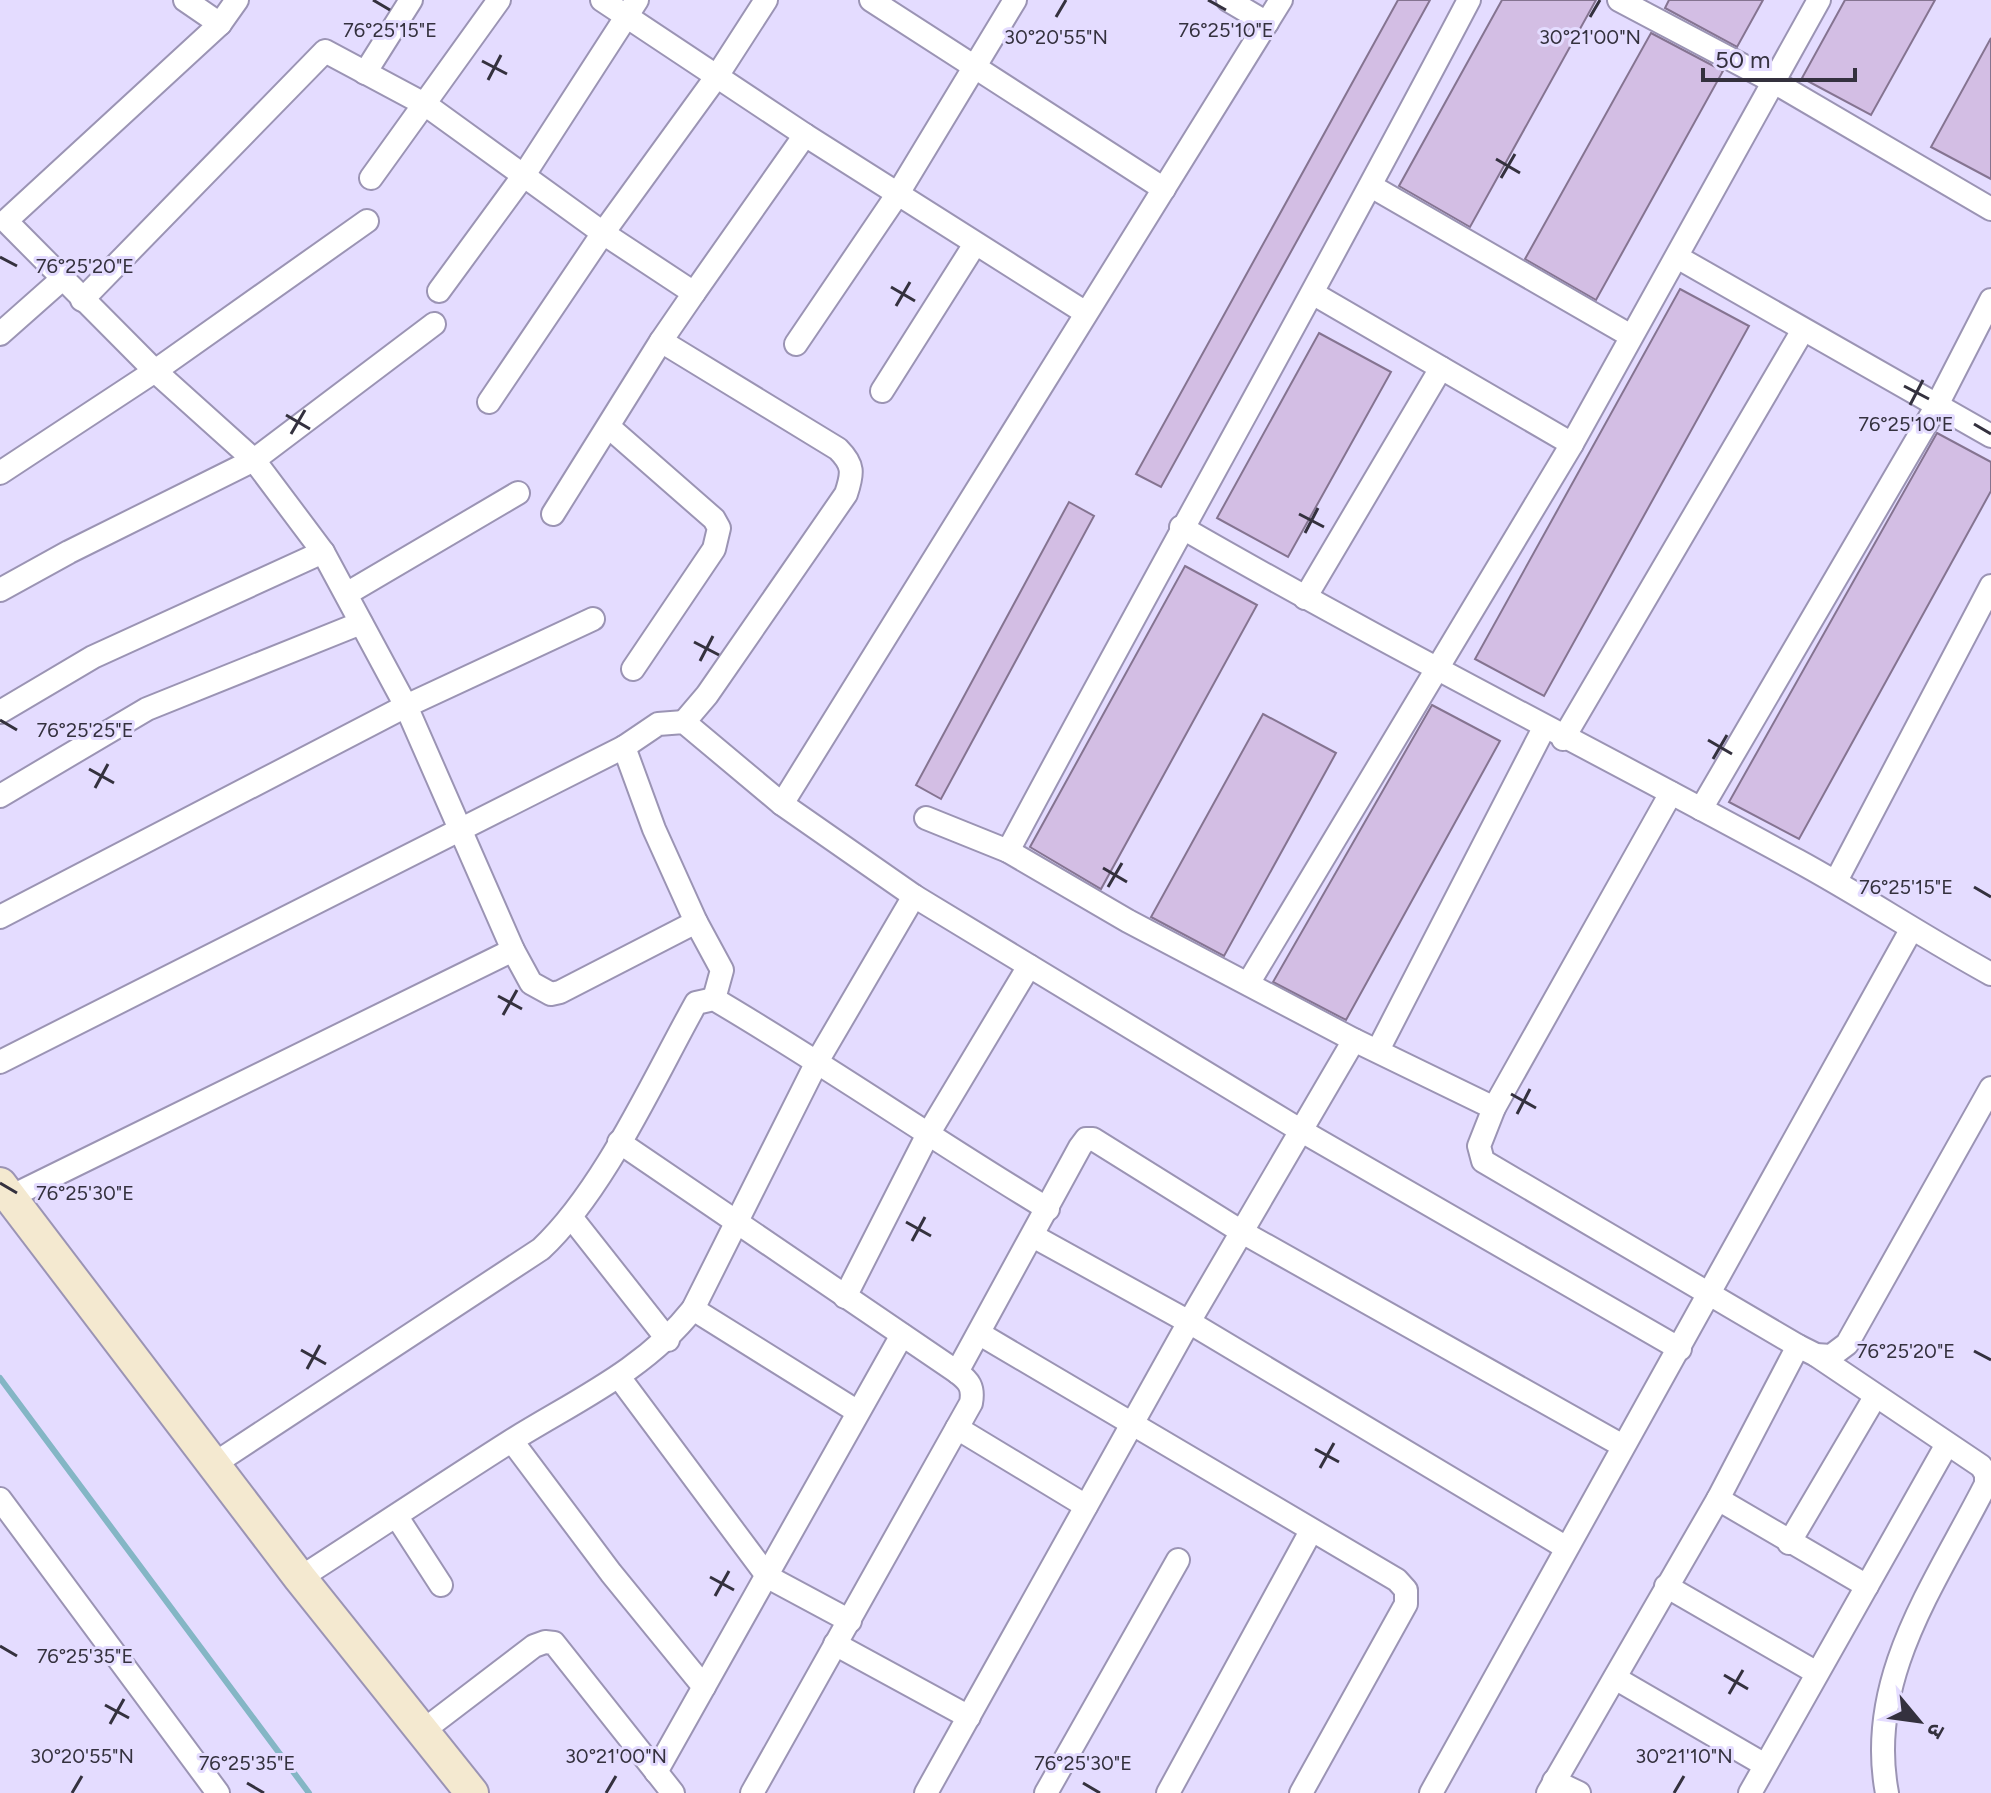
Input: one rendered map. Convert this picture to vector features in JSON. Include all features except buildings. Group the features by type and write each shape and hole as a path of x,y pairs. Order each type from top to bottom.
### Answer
{"street":[{"path":"185,0 220,24"},
{"path":"237,0 220,24 3,219 155,371 254,460 323,552 348,593 406,706 513,950 531,983 551,994 696,922"},
{"path":"365,73 411,0"},
{"path":"371,178 499,0"},
{"path":"602,0 632,9 717,76 805,135 1086,313"},
{"path":"489,402 603,233 717,76 766,0"},
{"path":"796,344 897,195 1015,0"},
{"path":"1228,0 1267,23"},
{"path":"782,804 1281,0"},
{"path":"1008,851 1181,527 1314,294 1469,0"},
{"path":"1619,0 1774,82 1991,209"},
{"path":"1249,982 1572,444 1819,0"},
{"path":"881,3 1164,189"},
{"path":"439,291 524,175 632,9"},
{"path":"82,300 325,51 426,105 603,233 694,293"},
{"path":"553,514 610,428 661,341 805,135"},
{"path":"1371,186 1631,336"},
{"path":"0,473 155,371 367,221"},
{"path":"882,391 975,244"},
{"path":"1677,257 1991,436"},
{"path":"0,334 61,280"},
{"path":"1314,294 1572,444"},
{"path":"1701,809 1936,407 1991,300"},
{"path":"0,590 254,460 434,324"},
{"path":"1378,1050 1553,734 1803,330"},
{"path":"661,341 838,449 851,462 852,475 846,494 707,695 684,722"},
{"path":"1305,598 1441,368"},
{"path":"610,428 714,519 719,528 714,549 633,669"},
{"path":"348,593 518,493"},
{"path":"1181,527 1553,734 1836,881 1911,930 1991,974"},
{"path":"0,712 93,657 323,552"},
{"path":"1836,881 1991,586"},
{"path":"0,917 406,706 593,619"},
{"path":"0,796 147,709 361,623"},
{"path":"0,1062 624,747 658,724 684,722 782,804 914,896 1300,1130 1680,1349"},
{"path":"624,747 654,829 696,922 722,970 714,999"},
{"path":"1671,793 1494,1108 1479,1146 1483,1161 1710,1297 1807,1351 1946,1446 1981,1466 1986,1474 1986,1484 1890,1681 1882,1726 1887,1793"},
{"path":"926,818 1008,851 1128,921 1249,982 1354,1040 1494,1108"},
{"path":"300,1578 512,1441 619,1377 668,1340 693,1309 739,1223 818,1060 914,896"},
{"path":"1431,1793 1565,1547 1710,1297 1911,930"},
{"path":"472,1793 300,1578 5,1191 513,950"},
{"path":"845,1297 927,1136 1029,966"},
{"path":"214,1464 541,1249 571,1217 619,1142 696,1003 714,999 818,1060 927,1136 1048,1209"},
{"path":"926,1793 1189,1322 1354,1040"},
{"path":"1807,1351 1831,1356 1847,1344 1991,1088"},
{"path":"957,1372 1080,1147 1086,1139 1093,1139 1242,1232 1623,1446"},
{"path":"619,1142 957,1372 968,1380 973,1391 971,1403 752,1793"},
{"path":"571,1217 668,1340"},
{"path":"1033,1236 1189,1322 1565,1547"},
{"path":"693,1309 858,1412"},
{"path":"980,1334 1397,1580 1406,1590 1406,1604 1301,1793"},
{"path":"656,1772 902,1335"},
{"path":"1579,1793 1551,1787 1666,1586 1807,1351"},
{"path":"619,1377 768,1577 850,1621"},
{"path":"1789,1543 1875,1397"},
{"path":"957,1428 1086,1506"},
{"path":"512,1441 611,1573 704,1687"},
{"path":"1750,1793 1946,1446"},
{"path":"0,1499 218,1793"},
{"path":"1718,1499 1867,1586"},
{"path":"397,1517 441,1585"},
{"path":"1168,1793 1311,1531"},
{"path":"1046,1793 1178,1560"},
{"path":"1666,1586 1817,1673"},
{"path":"424,1730 545,1642 561,1650 673,1793"},
{"path":"835,1644 969,1717"},
{"path":"1615,1678 1765,1765"}],"waterway":[{"path":"0,1378 309,1793"}]}
